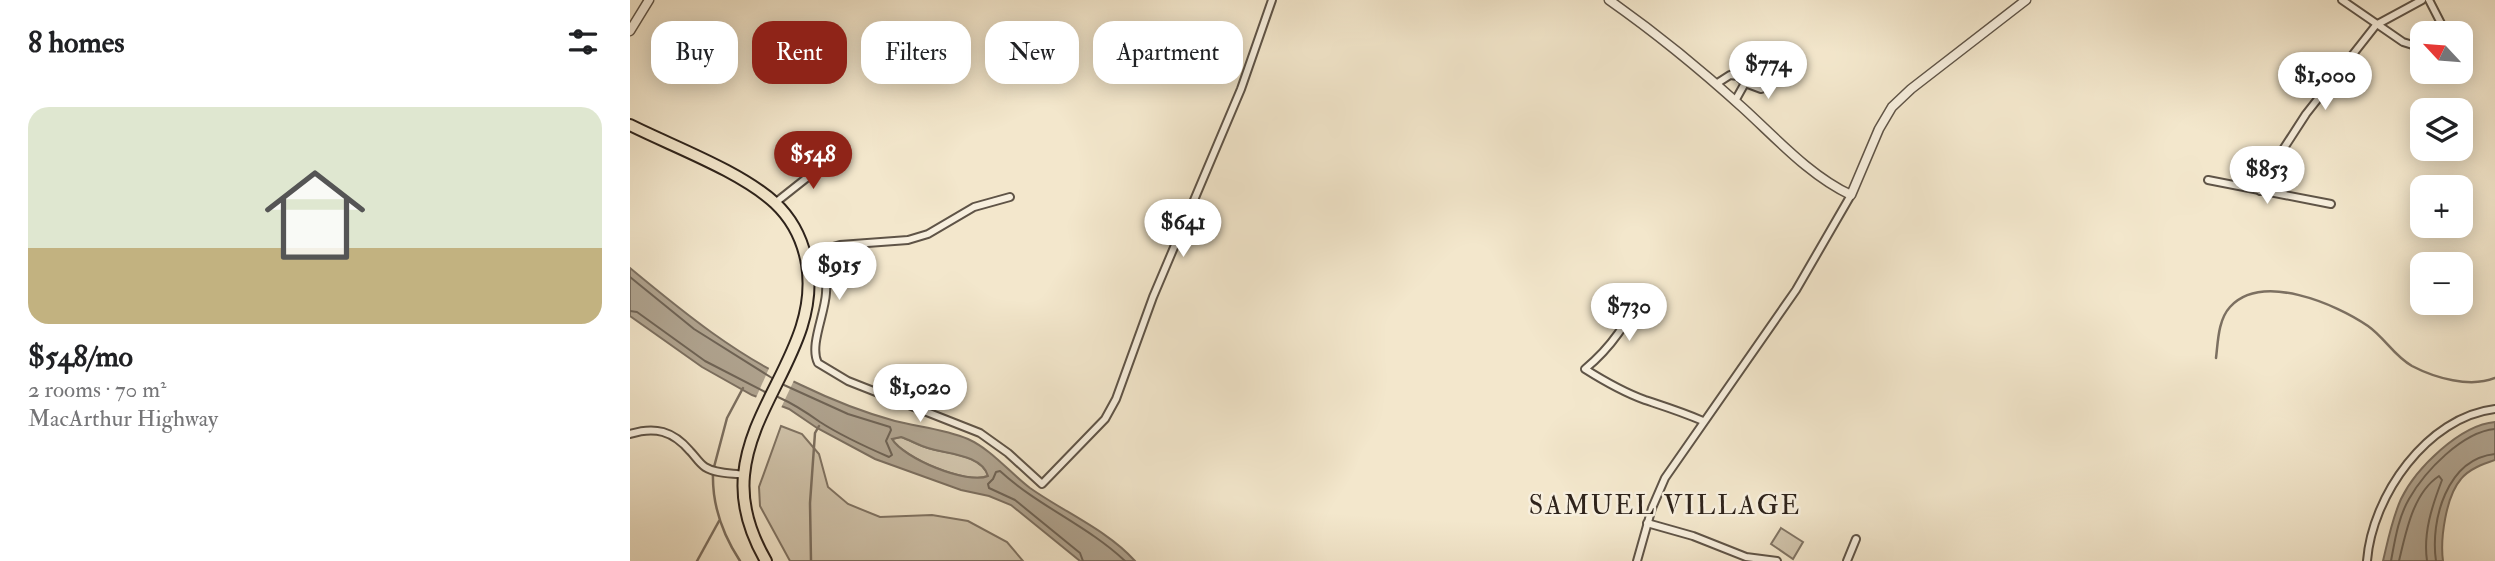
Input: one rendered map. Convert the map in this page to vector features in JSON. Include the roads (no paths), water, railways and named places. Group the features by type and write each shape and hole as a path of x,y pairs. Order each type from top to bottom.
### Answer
{"highway":[{"path":"630,125 727,172 775,203 796,230 806,255 810,290 807,307 786,365 750,446 744,475 744,503 748,520 766,561"}],"street":[{"path":"630,31 649,0"},
{"path":"822,250 827,293 814,350 818,363 848,381 980,433 1008,453 1042,484 1105,419 1116,399 1153,297 1241,89 1272,0"},
{"path":"1609,0 1659,36 1817,174 1851,195"},
{"path":"1637,561 1647,523 1665,478 1796,290 1851,195 1892,107 1911,89 2026,0"},
{"path":"2260,191 2306,114 2376,25 2422,0"},
{"path":"2429,0 2440,21"},
{"path":"2348,1 2376,25 2410,44"},
{"path":"1716,84 1730,75 1738,76 1745,83 1761,89 1770,72"},
{"path":"1735,101 1745,83"},
{"path":"775,203 833,157"},
{"path":"2208,180 2331,205"},
{"path":"806,255 840,245 908,240 928,234 974,208 1010,197"},
{"path":"1643,292 1615,339 1605,352 1585,369 1612,386 1643,400 1673,408 1703,421"},
{"path":"2367,561 2373,526 2412,457 2430,438 2451,425 2477,411 2495,409"},
{"path":"630,434 663,431 680,440 709,469 744,475"},
{"path":"1647,523 1693,536 1746,557 1777,561"},
{"path":"1847,561 1856,539"}],"water":[{"path":"630,268 712,332 778,374 859,410 950,433 977,444 1030,488 1112,540 1135,561 1080,561 1011,505 875,459 817,428 789,409 752,395 702,367 630,316","holes":["901,437 928,448 971,459 978,463 988,476 966,477 936,468 909,454 892,439"]},
{"path":"2495,422 2495,460 2468,472 2451,496 2443,530 2443,561 2383,561 2401,499 2417,474 2454,440 2468,431"}],"waterway":[{"path":"2216,358 2221,325 2230,307 2244,297 2261,292 2279,292 2319,301 2354,317 2374,331 2406,362 2421,370 2464,382 2495,378"},
{"path":"714,467 727,418 743,388"},
{"path":"811,561 810,503 815,433 819,426"},
{"path":"713,473 714,496 720,519 728,541 740,561"},
{"path":"697,561 719,521"}],"district":[{"name":"SAMUEL VILLAGE","path":"1665,506"}]}
